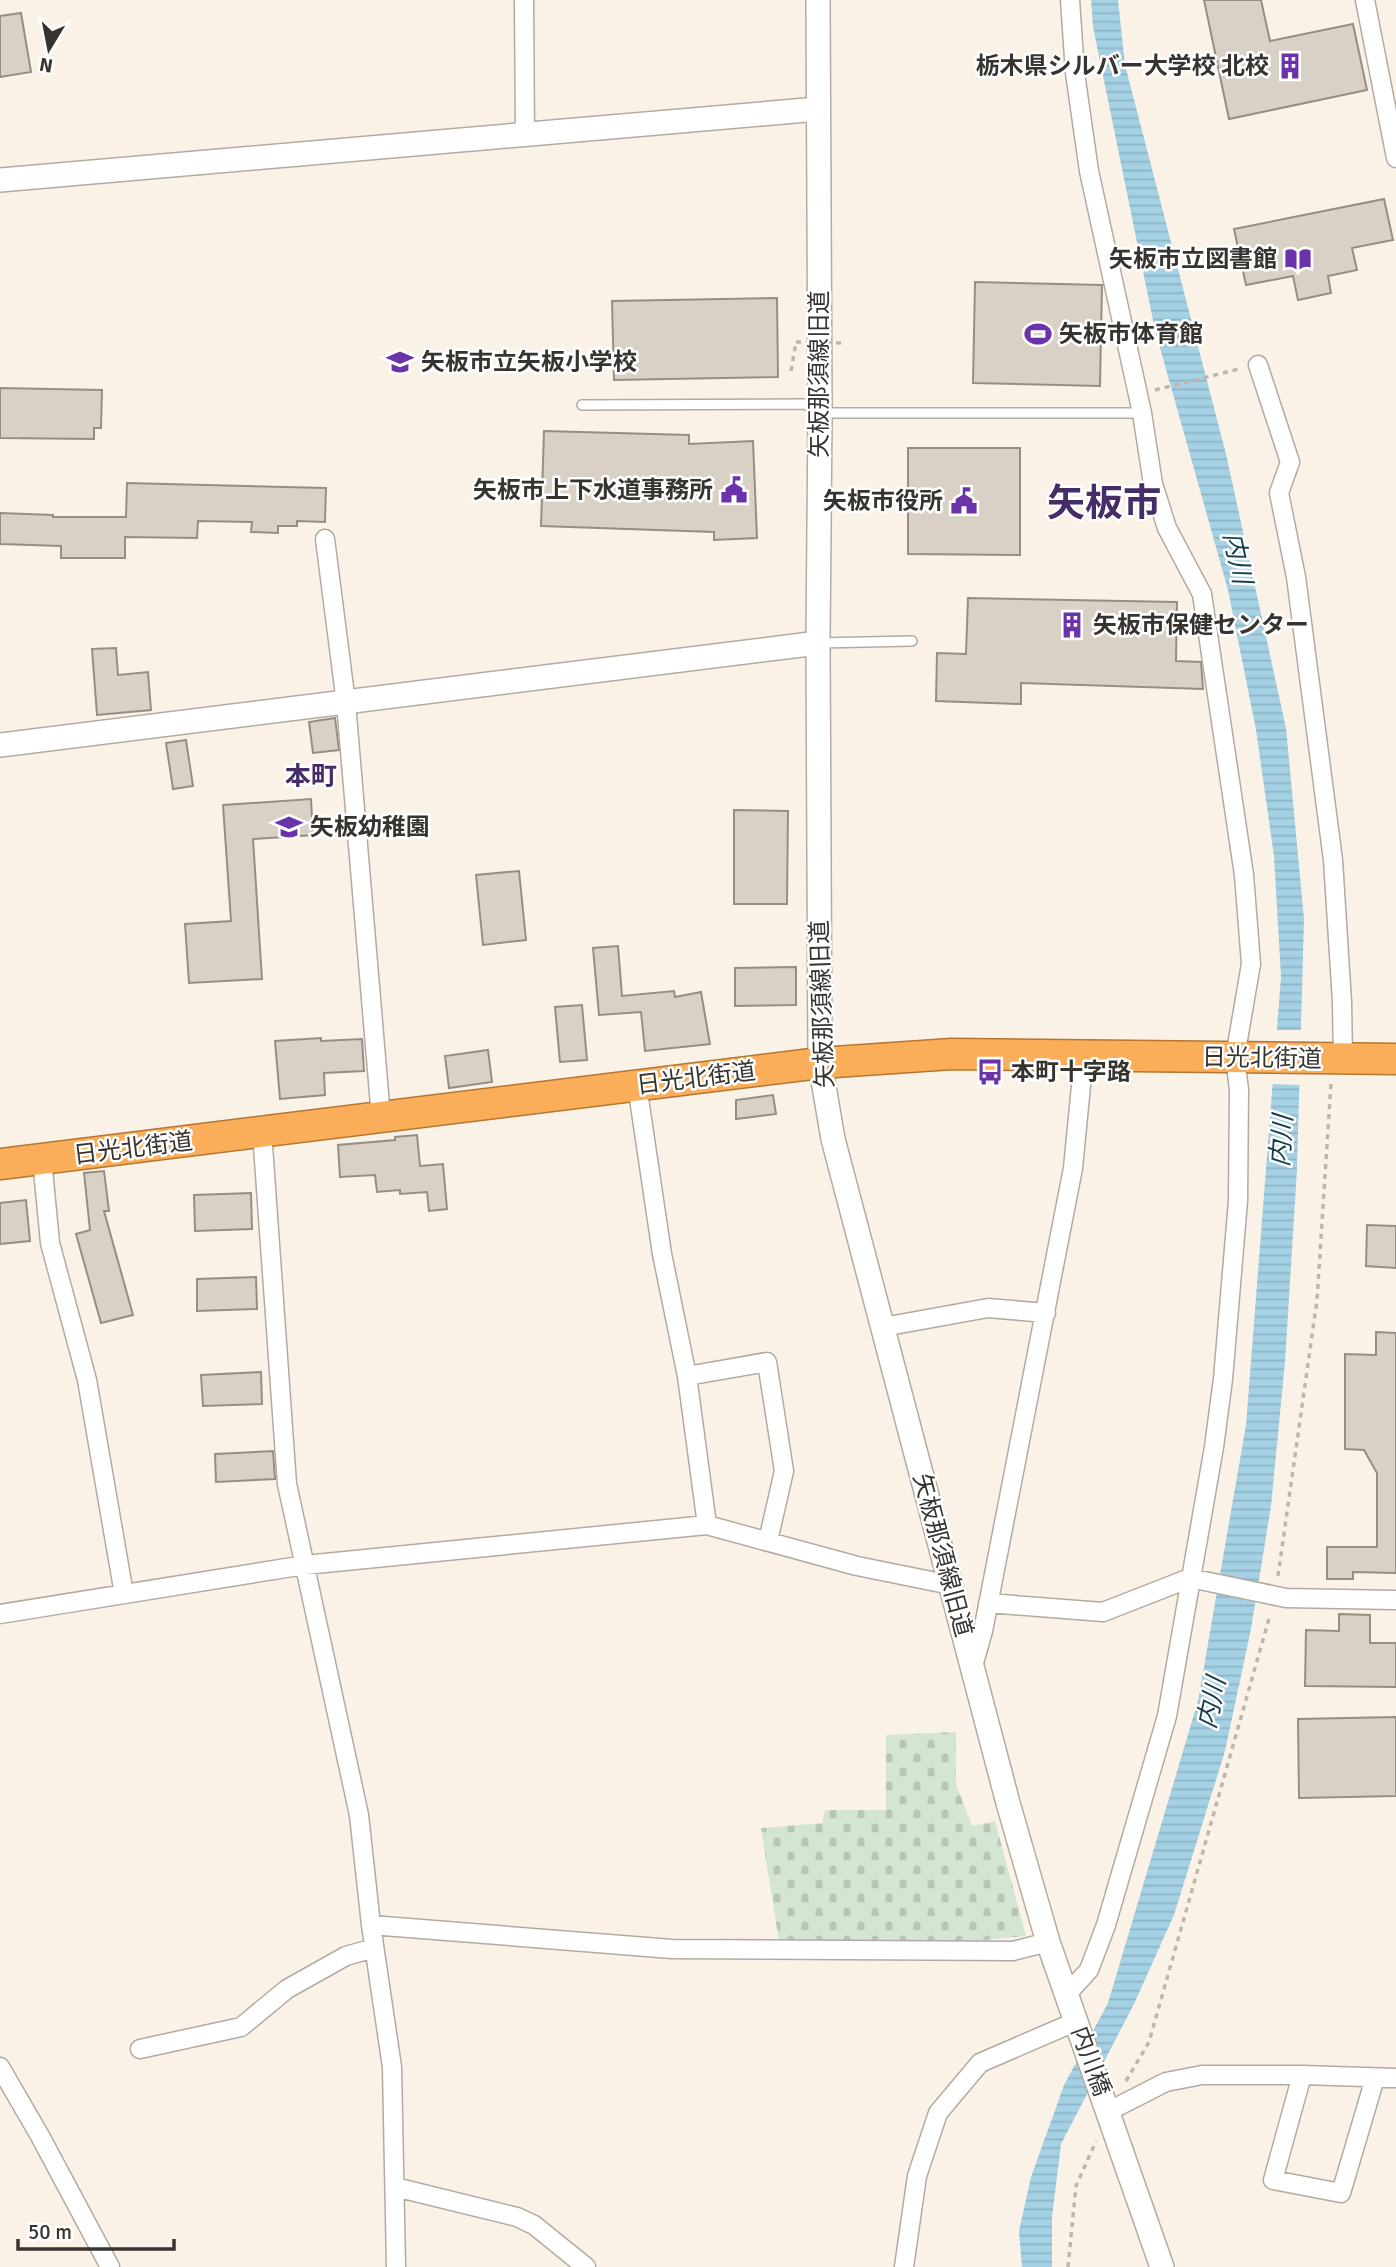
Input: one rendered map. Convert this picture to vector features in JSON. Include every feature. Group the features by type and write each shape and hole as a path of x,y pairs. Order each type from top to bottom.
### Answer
{"highway":[{"name":"日光北街道","path":"0,1164 820,1063 951,1054 1396,1059"}],"street":[{"path":"524,0 525,135"},
{"name":"矢板那須線旧道","path":"818,0 820,1063 833,1139 1008,1803 1048,1942 1076,2019"},
{"path":"1067,1994 1089,1970 1106,1925 1167,1716 1214,1447 1223,1379 1238,1201 1241,1057 1251,964 1244,875 1202,594 1167,528 1153,484 1142,413 1089,171 1075,74 1070,0"},
{"path":"1365,0 1396,158"},
{"path":"0,180 818,109"},
{"path":"1258,365 1290,462 1279,493 1296,577 1333,860 1342,1002 1332,1058"},
{"path":"325,539 346,703 381,1117"},
{"path":"0,745 818,643"},
{"path":"973,1666 988,1603 1073,1168 1084,1055"},
{"path":"637,1085 663,1254 687,1376 707,1525"},
{"path":"262,1132 287,1484 359,1815 370,1925 392,2067 396,2267"},
{"path":"42,1159 50,1243 87,1380 124,1594"},
{"path":"883,1327 988,1308 1046,1313"},
{"path":"687,1376 767,1362 783,1471 768,1541"},
{"path":"0,1614 305,1564 707,1525 857,1566 951,1585"},
{"path":"988,1603 1103,1612 1190,1578 1276,1596 1396,1600"},
{"path":"370,1925 672,1949 1013,1951 1048,1942"},
{"path":"140,2049 241,2027 287,1989 346,1956 374,1948"},
{"path":"904,2267 917,2176 938,2113 980,2063 1076,2019"},
{"name":"内川橋","path":"1076,2019 1108,2109"},
{"path":"0,2067 110,2267"},
{"path":"1302,2074 1273,2180 1341,2193 1375,2078"},
{"path":"1161,2267 1108,2109 1166,2082 1202,2075 1302,2074 1396,2078"},
{"path":"394,2187 517,2217 534,2225 586,2267"}],"lane":[{"path":"582,405 805,404 820,413 1142,413"},
{"path":"818,643 912,641"}],"path":[{"path":"791,371 796,342 842,343"},
{"path":"1138,394 1258,365"},
{"path":"1068,2267 1076,2186 1108,2109 1149,2042 1276,1596 1317,1300 1332,1058"}],"green space":[{"path":"956,1732 956,1784 972,1826 995,1821 1026,1936 955,1943 779,1942 761,1828 822,1823 825,1810 886,1810 886,1735"}],"water":[{"name":"内川","path":"1091,0 1118,0 1125,65 1226,454 1286,728 1304,919 1297,1169 1285,1362 1271,1506 1251,1629 1225,1751 1174,1915 1134,2004 1061,2144 1052,2217 1052,2267 1022,2267 1019,2231 1031,2177 1064,2085 1108,2003 1198,1701 1246,1425 1281,977 1274,856 1256,730 1228,590 1155,330 1093,27"}],"pier":[{"path":"1273,1030 1305,1030 1303,1085 1270,1084"}],"building":[{"name":"栃木県シルバー大学校 北校","path":"1204,0 1261,0 1270,41 1353,24 1367,90 1229,119"},
{"path":"21,13 31,72 0,77 0,16"},
{"name":"矢板市立図書館","path":"1384,199 1393,240 1352,248 1357,270 1328,276 1331,293 1298,300 1293,276 1246,285 1234,229"},
{"name":"矢板市体育館","path":"975,282 1102,285 1100,386 973,383"},
{"path":"777,298 778,377 614,380 612,301"},
{"path":"0,388 102,390 101,428 94,428 94,439 0,438"},
{"path":"544,431 689,435 689,444 753,441 757,538 714,540 714,532 541,526"},
{"name":"矢板市役所","path":"908,448 1020,448 1020,555 908,554"},
{"path":"127,483 326,488 325,522 297,521 297,526 278,526 278,533 251,532 252,522 198,521 197,538 125,537 125,558 61,558 61,546 0,544 0,513 53,517 126,517"},
{"path":"968,598 1177,602 1176,661 1201,662 1203,689 1021,683 1021,704 936,701 937,653 966,654"},
{"path":"116,648 118,675 148,672 151,710 97,715 92,649"},
{"path":"335,718 339,750 313,753 309,722"},
{"path":"186,740 193,786 173,789 166,743"},
{"path":"311,799 313,835 253,839 262,979 189,983 185,924 231,921 223,805"},
{"path":"734,810 788,811 787,904 734,904"},
{"path":"519,871 526,940 483,945 476,875"},
{"path":"618,946 622,996 674,991 675,997 701,992 710,1044 645,1051 641,1012 599,1015 593,948"},
{"path":"796,967 796,1005 735,1006 735,968"},
{"path":"582,1005 587,1060 560,1062 555,1007"},
{"path":"321,1038 321,1041 362,1039 364,1071 324,1073 325,1095 280,1099 275,1041"},
{"path":"488,1050 492,1082 449,1088 445,1056"},
{"path":"773,1095 776,1114 736,1119 736,1100"},
{"path":"417,1135 420,1166 443,1164 447,1209 429,1211 427,1192 377,1192 375,1175 340,1177 338,1145 395,1140 395,1137"},
{"path":"104,1171 109,1211 104,1211 133,1315 101,1323 76,1234 90,1230 84,1173"},
{"path":"251,1193 252,1229 195,1231 194,1195"},
{"path":"26,1200 30,1241 0,1244 0,1203"},
{"path":"1367,1225 1396,1226 1396,1268 1366,1266"},
{"path":"256,1277 257,1309 197,1311 197,1279"},
{"path":"1376,1332 1396,1333 1396,1573 1353,1572 1353,1579 1327,1579 1327,1547 1377,1547 1377,1473 1364,1450 1345,1449 1345,1354 1376,1355"},
{"path":"261,1372 262,1404 203,1406 201,1375"},
{"path":"273,1451 275,1479 216,1482 215,1454"},
{"path":"1339,1614 1370,1615 1370,1643 1396,1643 1396,1687 1305,1686 1306,1630 1339,1631"},
{"path":"1396,1717 1396,1796 1299,1798 1298,1719"}],"place":[{"name":"栃木県シルバー大学校 北校","path":"1290,66"},
{"name":"矢板市立図書館","path":"1298,259"},
{"name":"矢板市体育館","path":"1038,334"},
{"name":"矢板市立矢板小学校","path":"400,362"},
{"name":"矢板市上下水道事務所","path":"734,490"},
{"name":"矢板市役所","path":"964,501"},
{"name":"矢板市保健センター","path":"1072,625"},
{"name":"矢板幼稚園","path":"289,827"},
{"name":"本町十字路","path":"990,1072"}],"district":[{"name":"矢板市","path":"1104,503"},
{"name":"本町","path":"311,777"}]}
